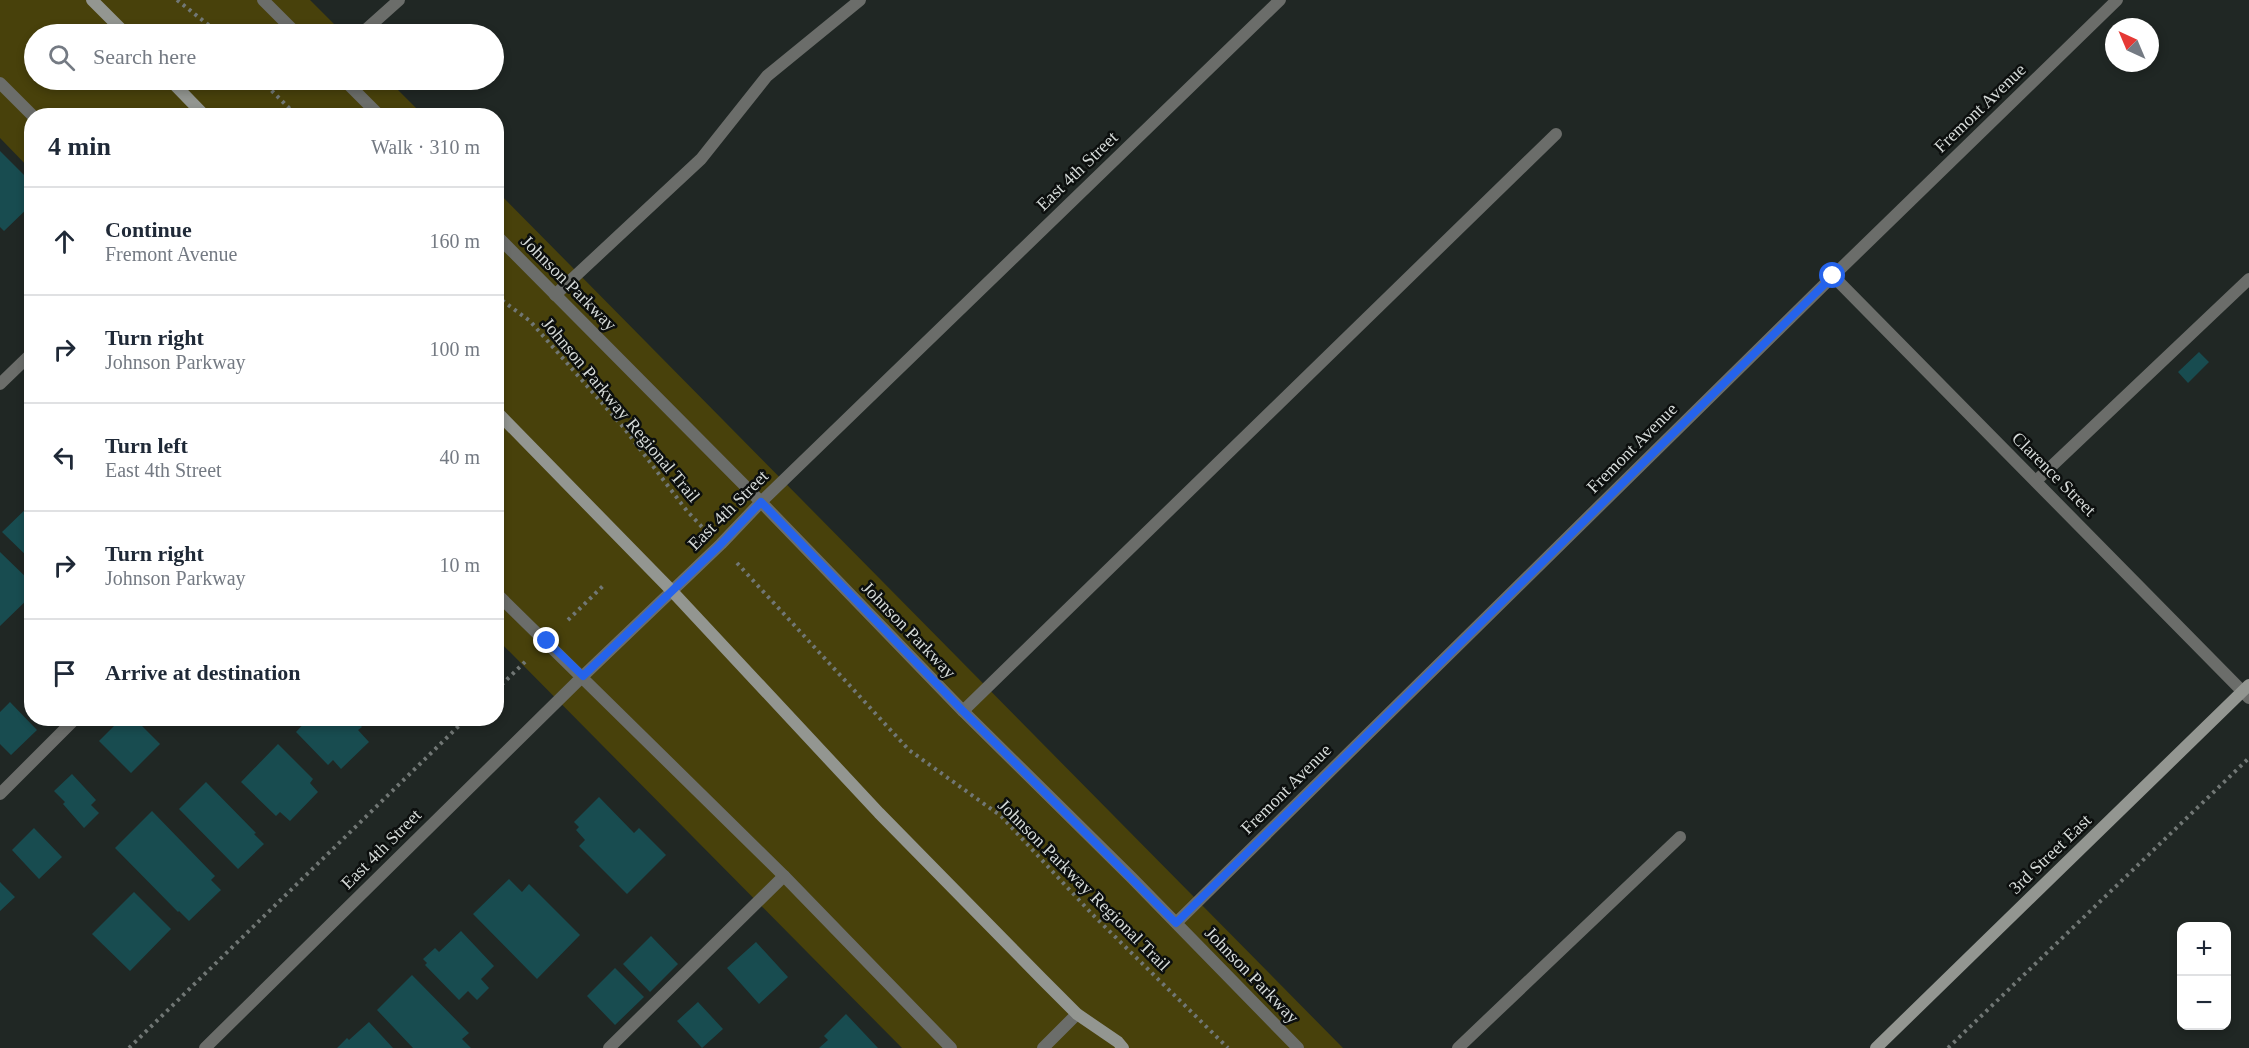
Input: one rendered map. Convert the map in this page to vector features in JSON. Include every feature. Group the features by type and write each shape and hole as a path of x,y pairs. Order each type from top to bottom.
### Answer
{"street":[{"path":"92,0 116,24"},
{"path":"263,0 287,24"},
{"path":"372,24 399,0"},
{"path":"555,295 701,159 767,76 860,0"},
{"name":"East 4th Street","path":"205,1048 671,590 721,544 761,502 1280,0"},
{"name":"Fremont Avenue","path":"1176,923 1833,276 2117,0"},
{"path":"0,83 25,108"},
{"path":"180,90 197,108"},
{"path":"354,90 372,108"},
{"path":"963,711 1556,134"},
{"name":"Johnson Parkway","path":"504,243 761,502 963,711 1298,1048"},
{"name":"Clarence Street","path":"1833,276 2247,691"},
{"path":"2036,481 2249,279"},
{"path":"0,384 24,361"},
{"path":"504,419 671,590 879,813 1077,1014 1124,1048"},
{"path":"504,601 784,876 951,1048"},
{"name":"3rd Street East","path":"1876,1048 2247,691"},
{"path":"0,794 68,726"},
{"path":"1458,1048 1680,837"},
{"path":"609,1048 784,876"},
{"path":"1043,1048 1077,1014"}],"path":[{"path":"177,0 207,24"},
{"path":"271,90 289,108"},
{"name":"Johnson Parkway Regional Trail","path":"504,302 530,321 624,428 694,520"},
{"name":"Johnson Parkway Regional Trail","path":"741,567 909,750 1001,816 1094,915 1228,1048"},
{"path":"568,620 604,584"},
{"path":"504,682 533,654"},
{"path":"129,1048 459,726"},
{"path":"1948,1048 2249,758"}],"shaded area":[{"path":"0,0 310,0 334,24 24,24 24,90 398,90 416,108 24,108 24,163 0,138"},
{"path":"504,198 1343,1048 902,1048 504,646"}],"building":[{"path":"0,151 24,175 24,212 4,231 0,227"},
{"path":"2199,352 2209,362 2188,383 2178,372"},
{"path":"24,511 24,553 2,532"},
{"path":"0,552 24,575 24,603 0,626"},
{"path":"10,702 24,717 24,726 33,726 37,730 11,755 0,744 0,712"},
{"path":"114,726 142,726 160,744 131,773 99,741"},
{"path":"302,726 361,726 358,730 369,742 341,769 333,760 328,765 296,732"},
{"path":"278,744 313,779 310,783 318,792 290,821 280,812 276,816 241,782"},
{"path":"72,774 96,800 91,805 99,813 84,828 54,791"},
{"path":"206,782 264,844 238,869 179,809"},
{"path":"599,797 634,833 639,828 666,855 627,894 579,846 585,840 576,830 579,827 574,822"},
{"path":"152,811 215,876 211,880 221,890 189,921 115,848"},
{"path":"34,828 62,857 39,879 12,850"},
{"path":"509,879 522,892 529,884 580,935 537,979 473,914"},
{"path":"0,882 15,897 0,911"},
{"path":"134,892 171,929 130,971 92,934"},
{"path":"461,931 494,966 481,979 489,988 477,1000 468,991 459,1000 425,965 427,963 423,959 435,948 439,952"},
{"path":"651,936 678,964 650,992 623,964"},
{"path":"756,942 788,977 759,1004 727,968"},
{"path":"615,968 644,997 615,1025 587,996"},
{"path":"412,975 469,1033 462,1039 471,1048 413,1048 377,1010"},
{"path":"698,1002 723,1029 702,1048 677,1021"},
{"path":"846,1014 878,1048 819,1048 828,1040 824,1036"},
{"path":"369,1022 393,1048 337,1048 347,1038 349,1040"}],"route":[{"path":"547,641 583,676 721,544 761,502 963,711 1176,923 1833,276"}]}
